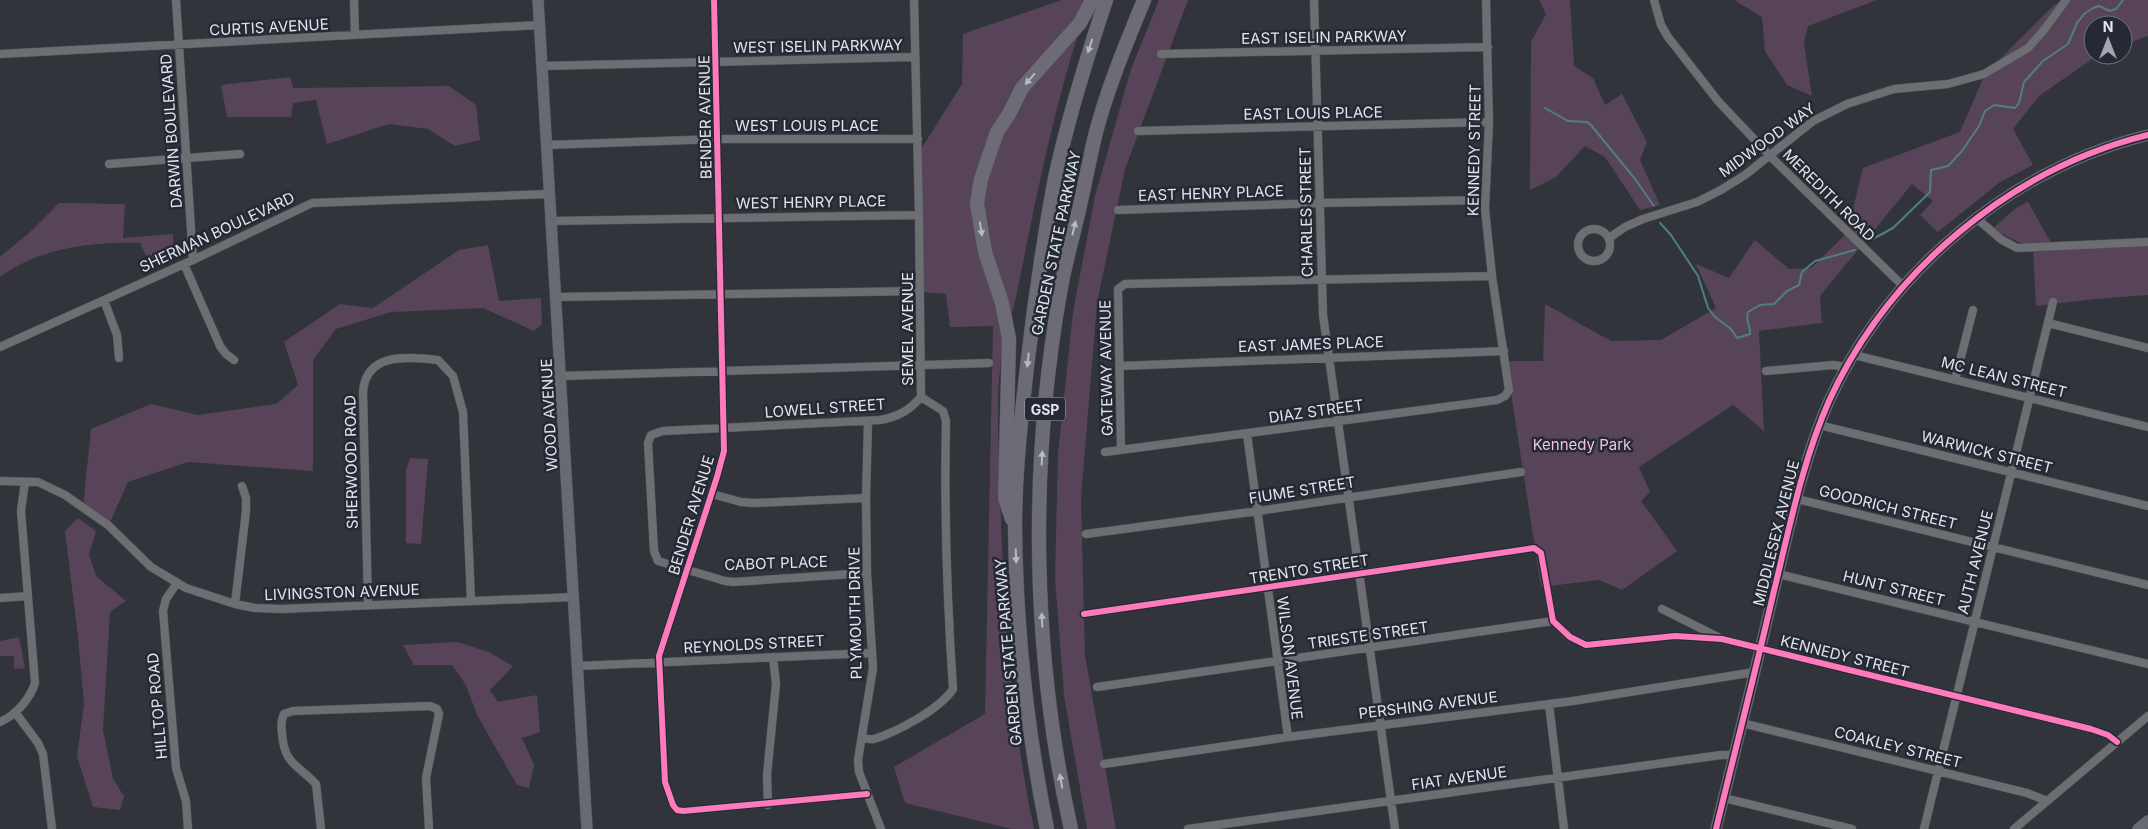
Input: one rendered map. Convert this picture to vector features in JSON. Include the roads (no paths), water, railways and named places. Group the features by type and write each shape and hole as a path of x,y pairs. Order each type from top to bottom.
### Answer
{"highway":[{"path":"1015,527 1005,498 1009,339 1002,303 985,252 977,203 980,179 997,132 1010,114 1022,88 1080,23 1092,0"},
{"name":"GARDEN STATE PARKWAY","path":"1047,829 1032,741 1023,668 1015,527 1016,483 1034,304 1055,182 1084,65 1106,0"},
{"name":"GARDEN STATE PARKWAY","path":"1071,829 1053,729 1043,633 1040,535 1045,413 1060,290 1095,134 1122,54 1144,0"}],"street":[{"name":"DARWIN BOULEVARD","path":"176,0 193,260"},
{"path":"354,0 355,36"},
{"name":"WOOD AVENUE","path":"538,0 562,376 587,829"},
{"name":"BENDER AVENUE","path":"714,0 724,451 712,494 659,656 665,782 673,806 677,810 683,811 768,805 867,794"},
{"name":"SEMEL AVENUE","path":"862,738 872,740 901,727 939,704 948,697 953,689 946,595 946,421 943,411 921,397 918,139 914,57 914,0"},
{"name":"CHARLES STREET","path":"1314,0 1321,280 1327,357 1349,497 1358,573 1395,829"},
{"name":"KENNEDY STREET","path":"1486,0 1489,122 1485,200 1492,276 1508,390"},
{"name":"MEREDITH ROAD","path":"1654,0 1661,24 1668,37 1718,101 1902,286"},
{"name":"MIDWOOD WAY","path":"1608,238 1625,227 1643,219 1697,202 1721,190 1745,175 1769,154 1813,121 1862,98 1894,88 1948,84 1984,74 2028,48 2066,0"},
{"name":"CURTIS AVENUE","path":"0,54 179,46 540,25"},
{"name":"EAST ISELIN PARKWAY","path":"1161,54 1488,47"},
{"name":"WEST ISELIN PARKWAY","path":"542,66 914,57"},
{"name":"EAST LOUIS PLACE","path":"1138,131 1489,122"},
{"name":"MIDDLESEX AVENUE","path":"1716,829 1797,499 1820,425 1854,355 1888,303 1902,286 1976,218 2015,190 2067,162 2118,142 2148,134"},
{"name":"WEST LOUIS PLACE","path":"547,145 718,139 918,139"},
{"path":"109,164 240,154"},
{"name":"SHERMAN BOULEVARD","path":"0,347 193,260 312,203 549,194"},
{"name":"EAST HENRY PLACE","path":"1118,210 1320,202 1485,200"},
{"name":"WEST HENRY PLACE","path":"552,220 919,214"},
{"path":"1976,218 2002,240 2017,248 2148,242"},
{"path":"1597,229 1606,234 1608,238 1610,249 1608,254 1599,261 1588,261 1580,254 1579,238 1587,230 1597,229"},
{"path":"184,264 220,346 234,360"},
{"path":"1321,280 1492,276"},
{"name":"GATEWAY AVENUE","path":"1121,450 1120,287 1131,284 1321,280"},
{"path":"557,297 920,291"},
{"path":"104,300 117,335 119,358"},
{"name":"AUTH AVENUE","path":"1924,829 2053,302"},
{"path":"1955,380 1973,310"},
{"path":"2048,323 2148,348"},
{"name":"EAST JAMES PLACE","path":"1120,366 1504,351"},
{"name":"MC LEAN STREET","path":"1854,355 2148,427"},
{"name":"SHERWOOD ROAD","path":"368,605 363,392 364,380 368,372 376,364 386,360 438,360 453,376 464,422 471,601"},
{"path":"562,376 989,363"},
{"path":"1766,371 1833,365 1847,367"},
{"name":"DIAZ STREET","path":"1105,452 1497,400 1505,396 1508,390"},
{"name":"LOWELL STREET","path":"687,571 658,561 655,557 648,443 651,435 663,431 868,421 896,417 912,407 921,397"},
{"name":"PLYMOUTH DRIVE","path":"868,421 867,573 872,668 858,760 859,772 881,829"},
{"name":"WARWICK STREET","path":"1820,425 2148,506"},
{"name":"WILSON AVENUE","path":"1247,434 1288,737"},
{"name":"FIUME STREET","path":"1086,534 1521,472"},
{"name":"LIVINGSTON AVENUE","path":"0,481 38,482 49,486 90,511 151,567 177,582 234,604 255,608 281,609 574,597"},
{"path":"0,722 15,712 33,691 35,683 21,511 25,482"},
{"path":"234,604 246,511 246,498 242,486"},
{"path":"712,494 741,502 754,503 866,498"},
{"name":"GOODRICH STREET","path":"1797,499 2148,585"},
{"name":"TRENTO STREET","path":"1084,614 1534,548 1541,553 1553,621"},
{"name":"CABOT PLACE","path":"687,571 733,582 867,573"},
{"name":"HUNT STREET","path":"1778,574 2148,664"},
{"name":"HILLTOP ROAD","path":"177,582 166,600 163,611 176,768 186,801 188,829"},
{"path":"0,598 28,596"},
{"name":"KENNEDY STREET","path":"1662,609 1722,639"},
{"name":"KENNEDY STREET","path":"1553,621 1570,637 1591,646 1675,636 1722,639 2097,731 2117,742"},
{"name":"TRIESTE STREET","path":"1098,687 1553,621"},
{"name":"REYNOLDS STREET","path":"578,666 872,653"},
{"path":"768,805 767,774 776,684 773,657"},
{"name":"PERSHING AVENUE","path":"1104,764 1288,737 1549,704 1755,672"},
{"path":"1549,704 1564,829"},
{"path":"321,829 318,789 316,784 290,762 283,747 282,718 288,712 430,706 436,709 438,720 426,778 429,829"},
{"path":"15,712 38,743 43,754 52,829"},
{"path":"2014,829 2148,716"},
{"name":"COAKLEY STREET","path":"1742,723 2027,793 2047,801"},
{"name":"FIAT AVENUE","path":"1188,829 1721,755 1734,755"},
{"path":"1724,798 1852,829"},
{"path":"2138,829 2148,821"}],"waterway":[{"path":"1871,240 1893,228 1930,192 1931,170 1948,166 1962,151 1979,126 1985,111 1994,105 2015,108 2019,103 2024,82 2043,61 2068,44 2077,23 2084,14 2099,6 2110,11 2116,9 2123,0"},
{"path":"1545,108 1568,121 1587,122 1591,125 1635,179 1654,206"},
{"path":"1660,223 1671,235 1698,276 1708,308 1715,317 1731,329 1737,338 1750,334 1747,319 1748,312 1760,305 1774,304 1787,291 1799,285 1802,272 1815,261 1855,250"}],"park label":[{"name":"Kennedy Park","path":"1582,444"}]}
